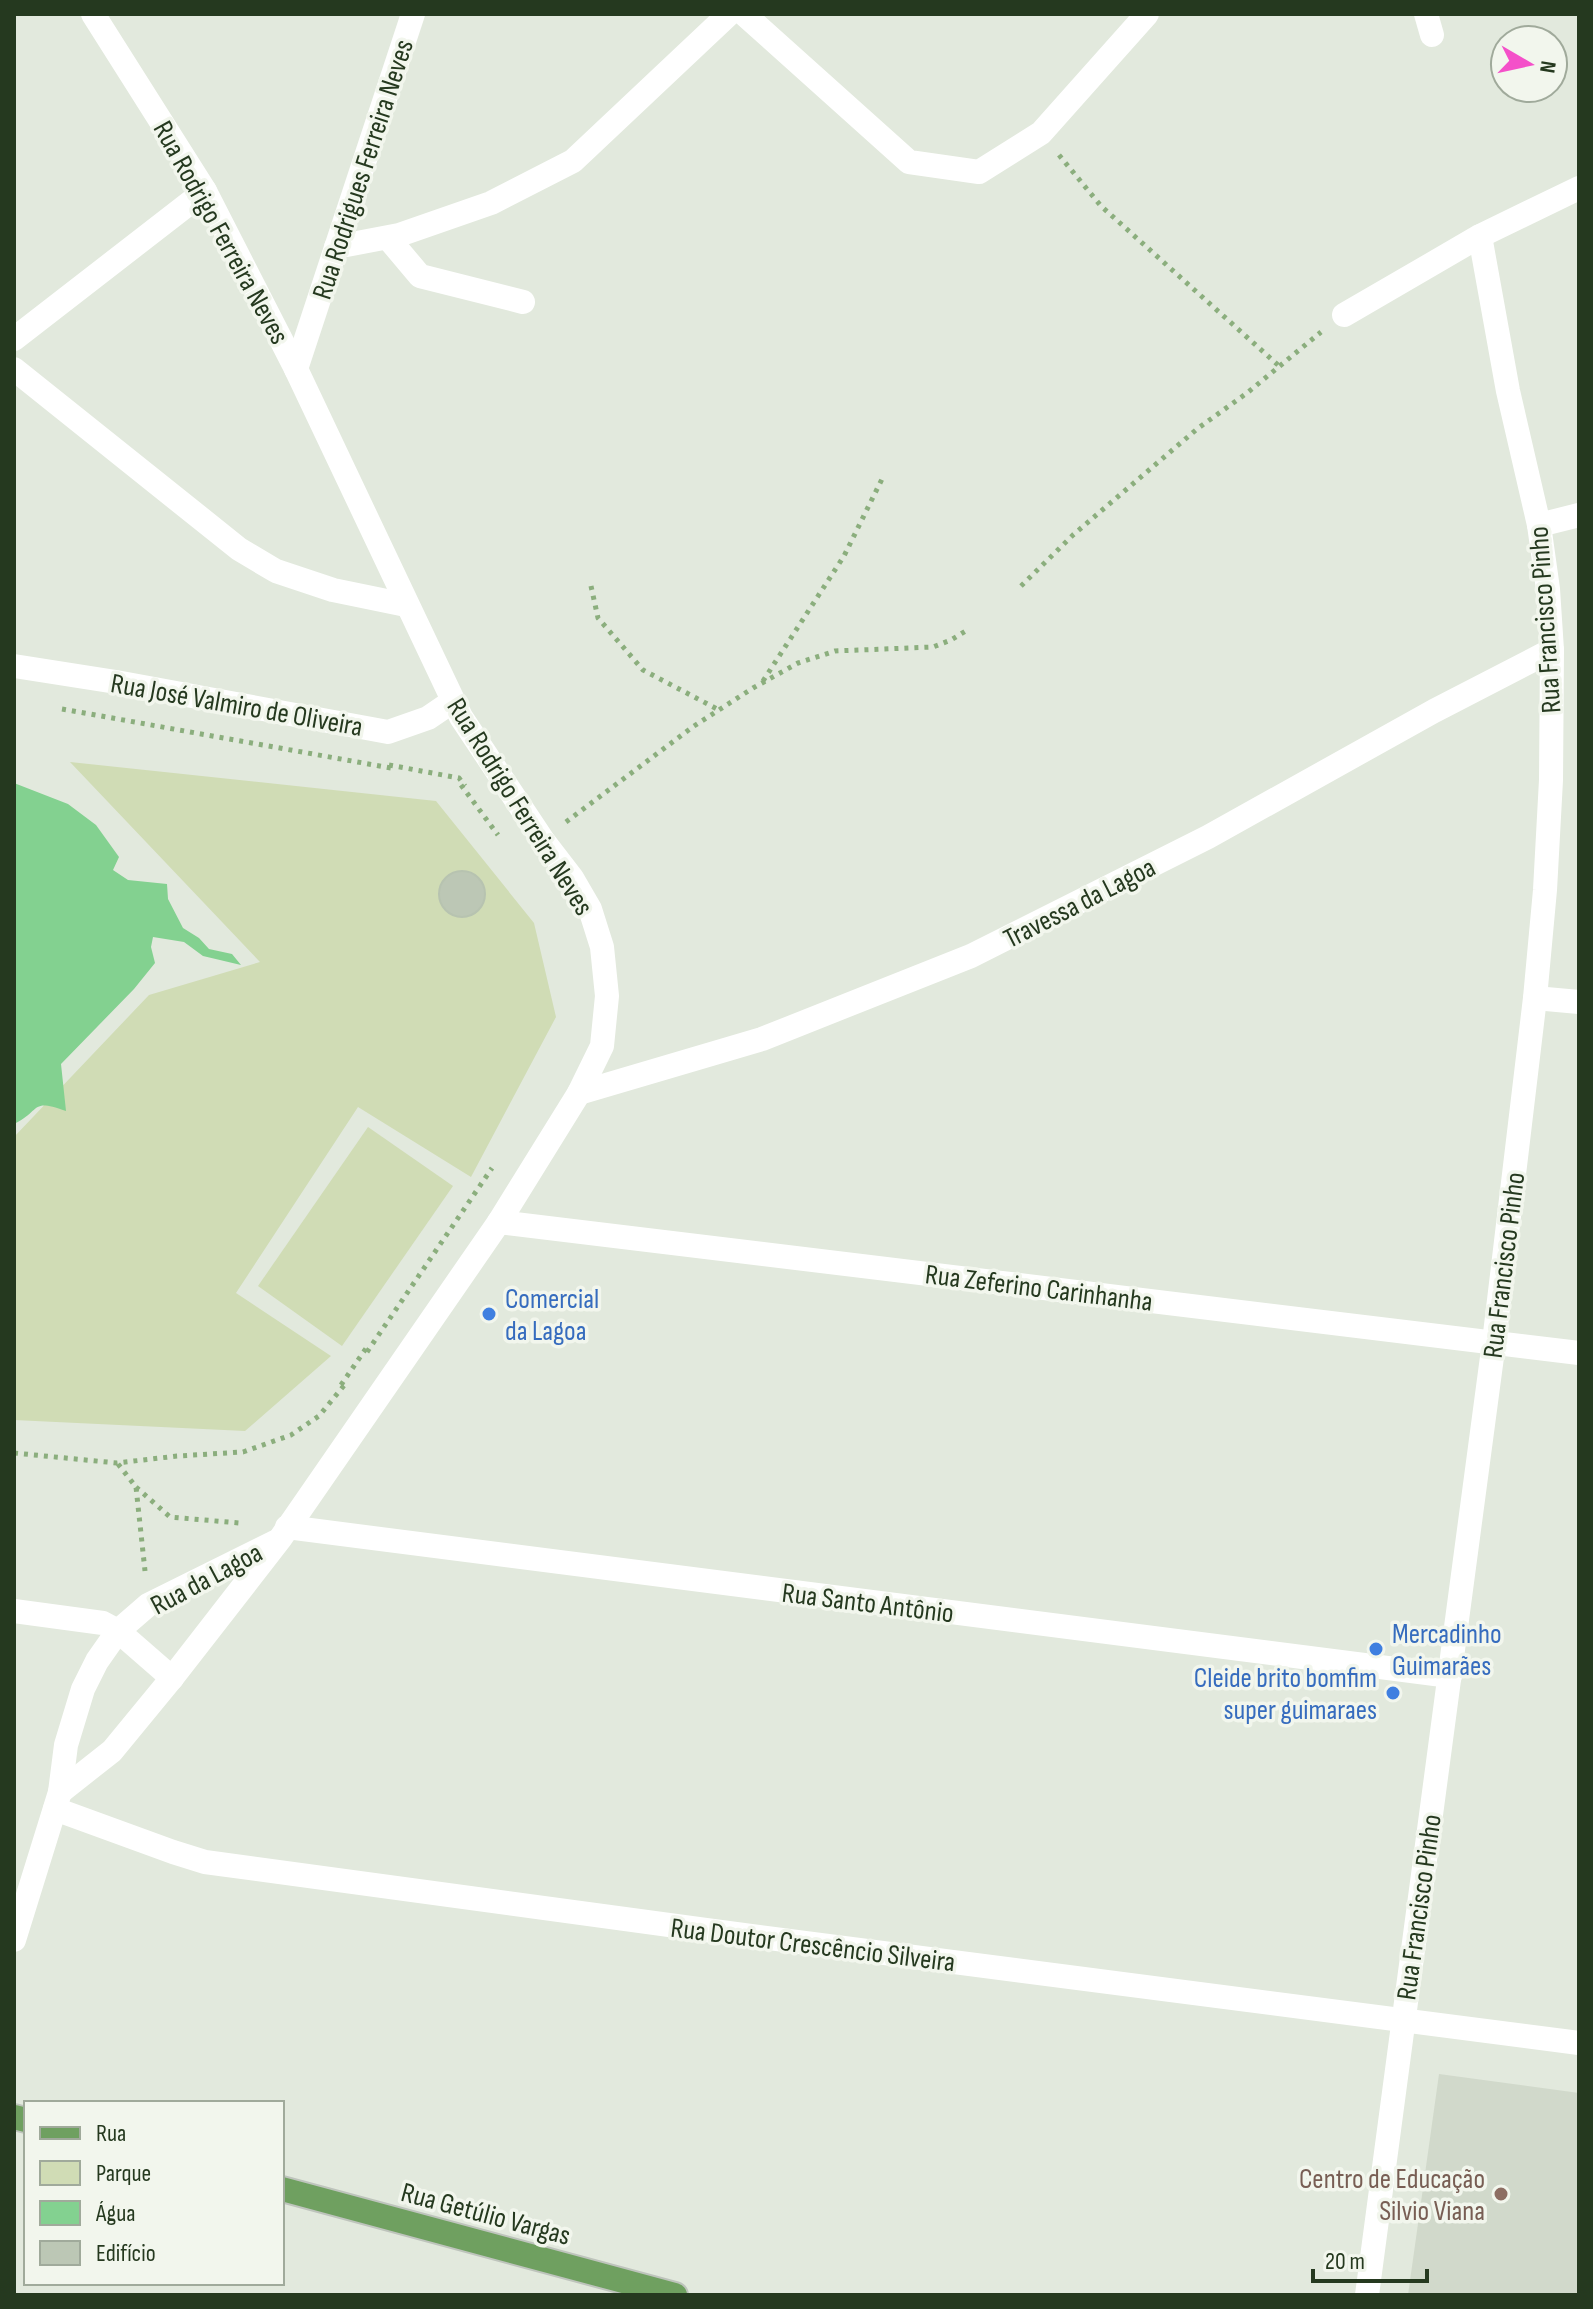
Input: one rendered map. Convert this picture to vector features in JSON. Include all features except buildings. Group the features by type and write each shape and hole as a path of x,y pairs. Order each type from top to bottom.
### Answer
{"main road":[{"name":"Rua Getúlio Vargas","path":"284,2190 675,2295"}],"street":[{"name":"Rua Rodrigo Ferreira Neves","path":"93,14 205,191 296,369 461,717 542,839 572,878 590,909 602,947 607,996 602,1046 579,1093 499,1222 284,1533"},
{"name":"Rua Rodrigues Ferreira Neves","path":"296,369 413,14"},
{"path":"336,247 388,238 491,203 573,161 729,14"},
{"path":"744,14 909,162 979,172 1041,133 1147,14"},
{"path":"1344,315 1480,236 1579,188"},
{"path":"14,339 205,191"},
{"name":"Rua Francisco Pinho","path":"1367,2295 1494,1342 1545,890 1551,780 1552,650 1548,589 1539,525 1508,391 1480,236"},
{"path":"388,238 420,276 523,302"},
{"path":"14,369 239,549 276,571 366,598 406,605"},
{"path":"1539,525 1579,515"},
{"name":"Travessa da Lagoa","path":"579,1093 762,1039 971,956 1208,837 1434,711 1552,650"},
{"name":"Rua José Valmiro de Oliveira","path":"14,666 388,732 428,718 453,701"},
{"path":"1535,998 1579,1002"},
{"name":"Rua Zeferino Carinhanha","path":"499,1222 1579,1353"},
{"name":"Rua da Lagoa","path":"14,1940 57,1800 66,1745 83,1689 97,1661 118,1631 148,1605 284,1533"},
{"name":"Rua da Lagoa","path":"57,1800 112,1751 284,1533"},
{"name":"Rua Santo Antônio","path":"284,1533 1450,1676"},
{"path":"14,1611 103,1623 118,1631 172,1678"},
{"name":"Rua Doutor Crescêncio Silveira","path":"57,1800 205,1862 1579,2043"}],"path":[{"path":"1041,133 1101,206 1278,365"},
{"path":"1021,586 1073,535 1197,429 1344,315"},
{"path":"762,682 844,556 884,475"},
{"path":"591,586 598,618 643,670 719,710"},
{"path":"542,839 719,710 798,663 835,651 933,647 969,629"},
{"path":"59,707 458,780 503,840"},
{"path":"14,1452 117,1463 177,1453 243,1448 290,1432 318,1413 344,1381 500,1156"},
{"path":"117,1463 136,1487 170,1517 284,1533"},
{"path":"136,1487 148,1605"}],"shaded area":[{"name":"Centro de Educação Silvio Viana","path":"1439,2074 1579,2093 1579,2295 1408,2295"}],"green space":[{"path":"70,762 436,801 534,923 556,1017 471,1177 358,1107 236,1293 331,1356 245,1431 14,1420 14,1137 149,995 260,962"},
{"path":"368,1127 453,1186 342,1346 258,1286"}],"water":[{"path":"14,783 68,804 96,825 119,857 113,870 128,880 167,884 168,899 183,928 209,949 232,954 241,965 203,956 184,942 153,937 151,947 155,963 61,1064 66,1111 55,1107 37,1107 14,1124"}],"place":[{"name":"Comercial da Lagoa","path":"489,1314"},
{"name":"Mercadinho Guimarães","path":"1376,1649"},
{"name":"Cleide brito bomfim super guimaraes","path":"1393,1693"},
{"name":"Centro de Educação Silvio Viana","path":"1501,2194"}]}
